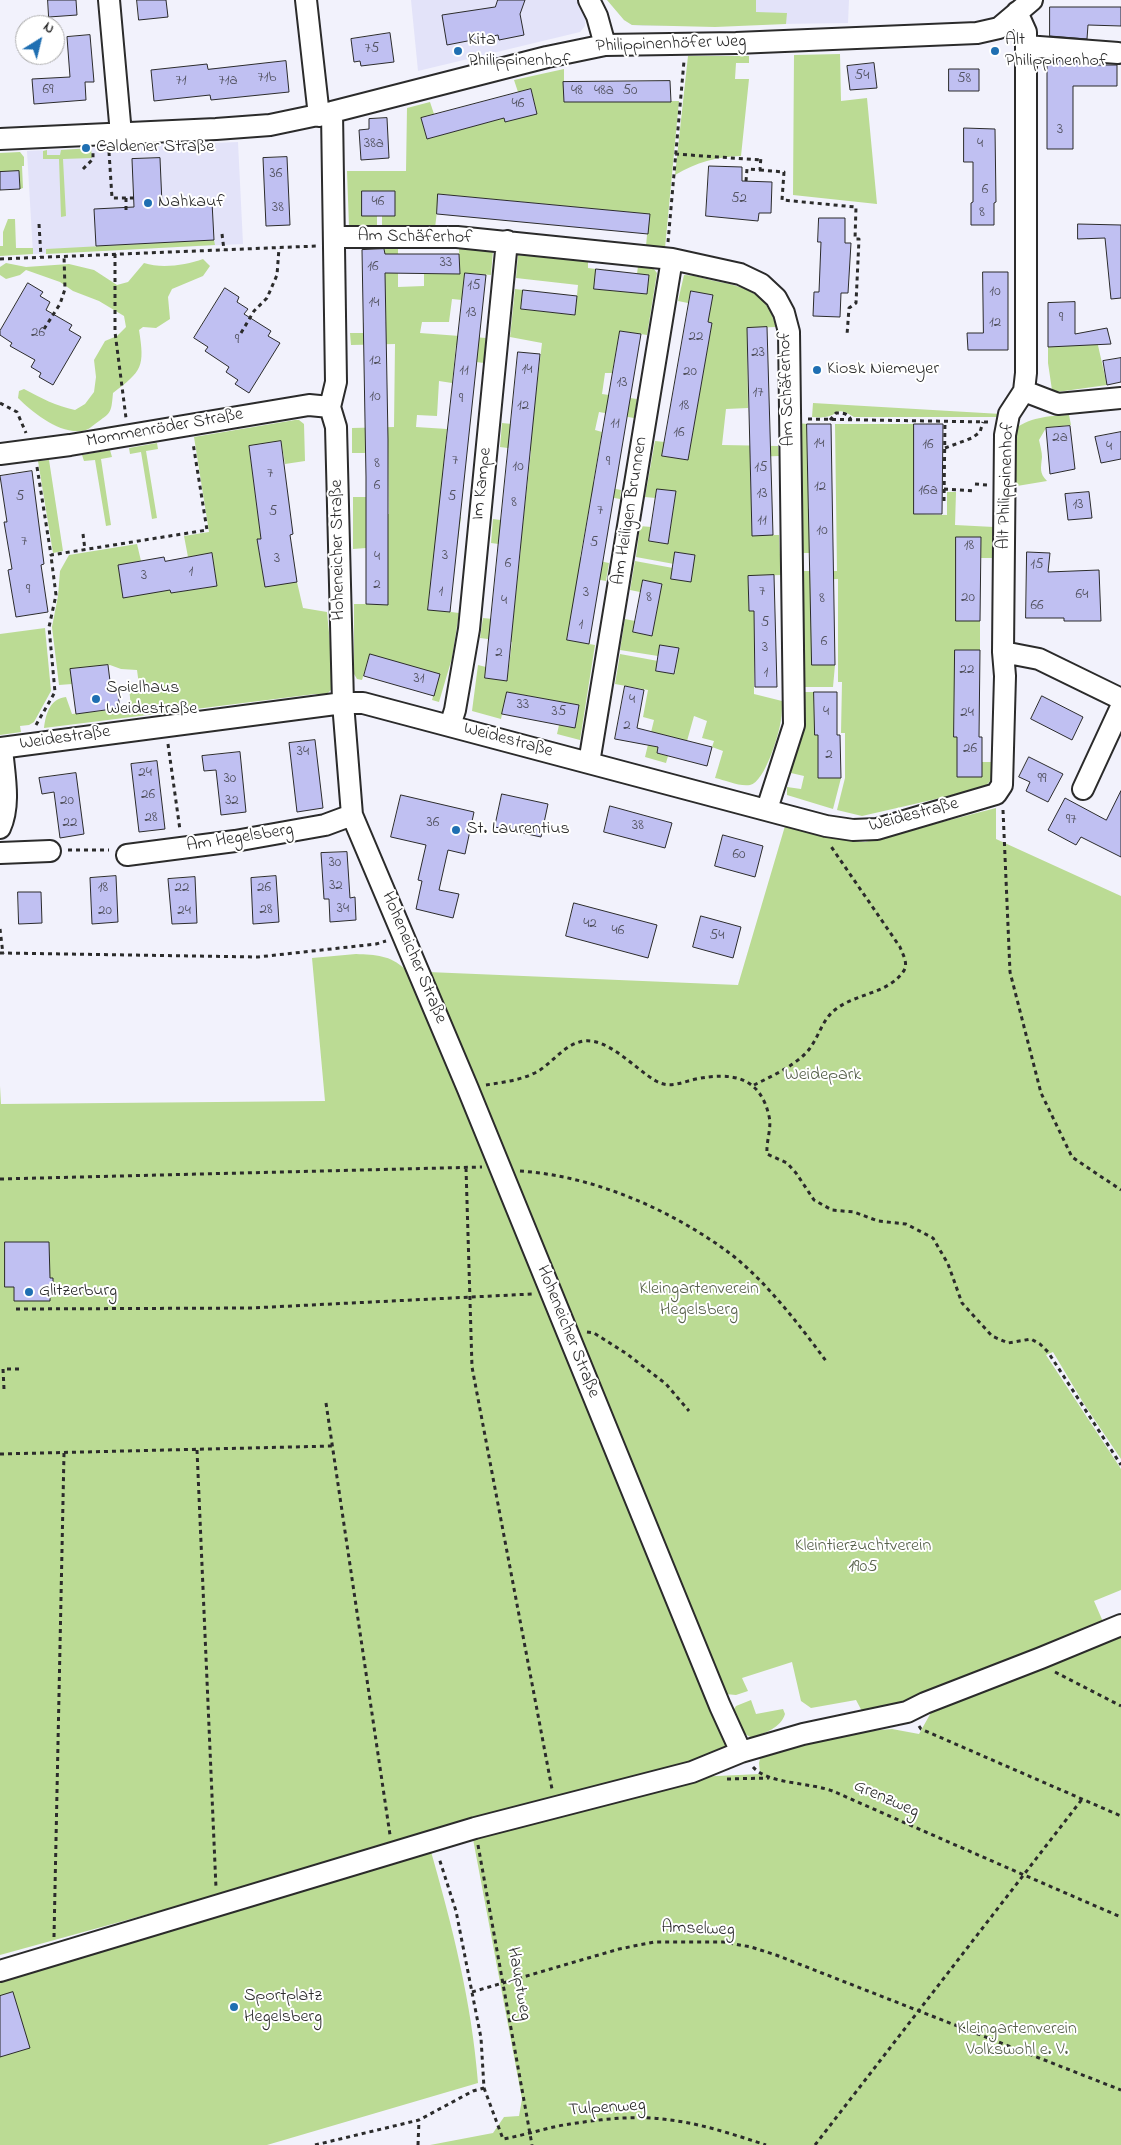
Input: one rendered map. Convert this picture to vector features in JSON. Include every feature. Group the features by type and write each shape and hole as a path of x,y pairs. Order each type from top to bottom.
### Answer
{"street":[{"path":"109,0 115,134"},
{"path":"306,0 326,114"},
{"path":"589,0 598,16 605,45"},
{"name":"Philippinenhöfer Weg","path":"0,138 115,134 270,125 326,114 547,56 605,45 977,34 999,28 1025,6"},
{"name":"Alt Philippinenhof","path":"1002,785 1005,676 1003,652 1005,435 1009,414 1024,391 1026,373 1025,6"},
{"path":"1026,46 1118,53"},
{"name":"Hoheneicher Straße","path":"326,114 335,241 336,382 330,407 336,427 343,703 352,815 468,1089 720,1706 741,1752"},
{"name":"Am Schäferhof","path":"335,241 457,237 672,259 740,274 761,284 776,298 784,313 789,332 794,725 767,809"},
{"name":"Im Kampe","path":"450,726 455,710 470,629 507,241"},
{"name":"Am Heiligen Brunnen","path":"589,763 672,259"},
{"path":"1024,391 1058,404 1121,398"},
{"name":"Mommenröder Straße","path":"0,454 309,405 330,407"},
{"path":"1003,652 1039,659 1121,699"},
{"name":"Weidestraße","path":"1,748 343,703 363,703 826,826 853,830 877,829 996,794 1002,785"},
{"path":"1083,789 1121,707"},
{"path":"0,828 4,820 6,800 1,748"},
{"name":"Am Hegelsberg","path":"127,855 235,841 325,825 352,815"},
{"path":"0,853 50,851"},
{"path":"0,1971 475,1828 692,1772 741,1752 803,1734 907,1712 1121,1625"}],"path":[{"path":"672,259 667,249 686,44"},
{"path":"115,134 112,198 134,198"},
{"path":"675,154 761,158 760,170"},
{"path":"746,181 747,169 784,172 782,200 856,207 855,239 859,239 856,303 849,308 847,335"},
{"path":"126,198 126,210"},
{"path":"39,224 41,257"},
{"path":"222,234 224,250"},
{"path":"0,259 279,248 335,241"},
{"path":"241,333 254,311 267,298 277,275 279,248"},
{"path":"114,254 115,332 128,435"},
{"path":"44,329 60,304 66,289 64,256"},
{"path":"0,402 17,412 34,450 56,595 49,627 56,692 34,727 35,732"},
{"path":"830,420 836,413 844,413 851,420"},
{"path":"790,418 1007,422"},
{"path":"944,501 945,421"},
{"path":"944,448 972,438 980,432 983,422"},
{"path":"51,556 207,530 192,434"},
{"path":"944,489 975,491"},
{"path":"83,534 85,550"},
{"path":"166,726 182,848"},
{"path":"1002,785 1010,972 1041,1093 1072,1157 1121,1190"},
{"path":"754,1086 793,1064 807,1052 823,1022 836,1009 854,999 880,990 905,970 906,960 900,947 826,840 824,833 826,826"},
{"path":"50,851 105,849 127,855"},
{"path":"0,929 2,953 258,957 376,944 403,935"},
{"path":"468,1089 527,1077 541,1069 567,1048 583,1041 595,1041 608,1047 657,1082 673,1085 695,1079 725,1075 754,1086 766,1102 770,1119 766,1143 768,1154 787,1163 814,1200 832,1210 854,1212 878,1221 906,1224 933,1238 948,1264 962,1304 992,1336 1008,1343 1031,1339 1048,1352 1121,1465"},
{"path":"466,1168 472,1367 542,1742 556,1807"},
{"path":"0,1179 466,1168 542,1172 604,1187 668,1214 725,1249 768,1289 802,1328 826,1361"},
{"path":"16,1309 250,1308 539,1293 550,1289"},
{"path":"567,1331 574,1329 594,1333 627,1354 666,1384 689,1410"},
{"path":"4,1389 3,1369 20,1369"},
{"path":"326,1403 393,1853"},
{"path":"0,1454 333,1446"},
{"path":"27,1448 27,1454"},
{"path":"197,1450 216,1892 219,1905"},
{"path":"56,1954 54,1936 55,1857 64,1453"},
{"path":"1041,1658 1053,1671 1121,1706"},
{"path":"907,1712 921,1729 1121,1816"},
{"name":"Grenzweg","path":"741,1752 761,1774 826,1788 1024,1875"},
{"path":"815,2145 1083,1798"},
{"name":"Hauptweg","path":"475,1828 532,2145"},
{"path":"315,2145 419,2120 473,2091 484,2088 482,2038 456,1911 434,1841"},
{"path":"1024,1875 1121,1917"},
{"name":"Amselweg","path":"472,1992 619,1949 654,1942 723,1942 751,1947 776,1955 1121,2090"},
{"name":"Tulpenweg","path":"484,2088 503,2139 530,2135 568,2125 637,2118 670,2120 697,2125 766,2145"},
{"path":"418,2145 419,2120"}],"shaded area":[{"name":"Kita Philippinenhof","path":"411,0 579,0 586,15 585,26 580,32 418,71"},
{"path":"607,0 849,0 848,23 632,25 624,20"},
{"path":"238,142 243,244 33,254 27,151"}],"green space":[{"path":"607,0 756,0 756,12 787,13 786,24 715,27 632,25 624,20"},
{"path":"840,54 841,101 867,98 877,204 793,195 794,55"},
{"path":"688,56 749,56 749,63 736,63 735,79 749,79 741,156 707,161 675,175"},
{"path":"564,69 564,102 679,101 665,248 646,246 649,214 439,194 435,228 382,229 382,216 395,216 394,191 362,191 362,216 377,216 377,229 349,227 347,171 406,171 407,108 430,102 434,114 421,118 427,139 504,118 506,122 537,113 531,89 518,92 514,80"},
{"path":"91,148 92,158 63,159 66,216 61,217 59,159 43,159 43,151 47,150 47,155 60,155 61,150"},
{"path":"20,152 24,157 24,166 22,166 23,188 20,189 19,171 0,172 0,153"},
{"path":"8,219 15,219 16,248 33,248 33,254 0,256 0,246 3,246 3,232"},
{"path":"214,240 215,245 46,254 46,249"},
{"path":"459,248 493,251 491,275 465,273 462,300 452,299 449,322 422,322 420,333 486,338 484,363 476,362 477,347 456,345 452,383 439,381 437,416 417,415 416,427 447,429 439,515 461,517 458,540 436,538 428,609 459,613 452,658 439,702 432,700 439,674 370,655 362,680 357,679 354,674 354,604 388,604 388,532 366,532 366,548 353,549 353,497 366,497 366,514 389,514 388,440 365,440 365,453 352,453 352,428 394,427 395,344 351,345 350,333 363,333 363,323 386,322 384,249 398,249 398,287 424,286 424,274 459,274"},
{"path":"518,255 588,261 588,268 596,269 595,289 647,294 649,275 637,274 638,266 653,268 657,273 647,335 620,331 612,373 605,373 602,394 637,399 634,418 599,412 595,430 602,432 593,484 621,490 620,499 592,494 580,557 609,563 606,581 579,576 567,640 595,645 580,740 557,734 559,725 575,727 579,705 507,692 501,719 472,711 478,665 486,667 485,678 507,681 512,642 480,638 483,618 513,621 521,547 491,543 493,519 523,523 531,451 500,447 502,423 532,426 542,343 510,337 515,289 523,290 521,309 575,315 578,285 516,278"},
{"path":"203,259 210,266 203,276 172,289 168,297 170,319 156,328 143,327 139,330 142,352 139,367 130,379 113,393 111,409 104,417 86,430 68,430 40,417 18,398 19,391 24,389 49,401 75,410 85,404 94,392 96,377 94,360 105,341 117,336 126,327 124,316 99,301 73,291 60,282 26,270 20,275 6,279 0,275 0,267 6,263 26,267 69,264 94,270 117,285 128,282 144,263 158,266 174,266"},
{"path":"684,275 696,276 746,289 761,299 767,306 776,327 747,328 748,408 726,409 722,445 778,446 779,456 750,457 752,535 779,535 781,575 748,576 749,611 754,611 754,694 782,701 782,715 780,727 766,767 756,782 750,785 737,784 715,778 723,751 712,747 714,741 702,738 707,721 694,716 687,741 661,734 657,753 668,756 666,763 645,757 654,720 643,717 648,690 615,684 620,654 658,661 656,671 675,674 678,648 660,645 658,656 620,650 625,619 635,621 633,632 652,636 662,584 643,580 640,592 630,590 635,561 673,568 695,555 676,552 674,564 636,557 640,526 651,527 649,541 668,544 676,492 657,489 655,498 645,497 655,441 665,442 662,456 688,460 712,323 708,322 712,295 691,291 688,303 678,301"},
{"path":"1097,341 1107,385 1057,392 1052,390 1048,347"},
{"path":"813,403 1001,414 999,417 854,417 840,411 830,416 812,417"},
{"path":"1069,415 1071,425 1046,428 1039,440 1042,455 1042,473 1047,481 1011,487 1012,431 1032,420"},
{"path":"299,420 304,424 305,461 285,464 281,441 249,446 261,539 257,540 265,586 297,582 303,608 327,612 330,643 333,646 331,660 334,679 331,690 322,695 315,694 44,728 50,708 61,698 66,697 72,714 131,708 129,687 139,685 137,670 121,669 110,665 71,669 72,684 59,685 52,627 58,596 60,571 69,555 137,544 141,561 118,565 123,597 170,590 171,593 217,586 212,553 188,557 184,536 209,532 194,437"},
{"path":"798,423 807,424 810,553 799,553"},
{"path":"835,424 914,424 914,514 947,515 947,492 956,492 955,525 994,527 994,558 981,558 981,537 956,537 956,621 980,621 980,650 955,650 954,736 957,737 957,777 982,777 982,762 991,762 991,780 984,788 862,816 837,810 845,778 845,733 841,733 842,682 838,682 838,579 811,580 812,664 835,665 833,687 802,687 800,571 837,571"},
{"path":"157,443 158,449 146,451 157,518 152,519 141,452 130,454 129,448"},
{"path":"110,450 112,457 101,459 111,525 106,526 95,460 84,461 82,455"},
{"path":"49,460 63,551 53,553 38,461"},
{"path":"45,628 51,691 34,722 29,725 20,726 21,732 0,735 0,634"},
{"path":"803,692 814,692 815,734 818,735 818,777 841,778 833,809 787,795 787,787 801,789 804,776 791,773 802,724"},
{"path":"996,808 996,839 1121,896 1121,1459 1084,1404 1053,1352 1046,1355 1121,1469 1121,1590 1094,1601 1104,1624 923,1698 864,1715 856,1700 811,1708 801,1701 792,1662 742,1678 748,1691 736,1695 725,1694 478,1099 483,1098 476,1081 470,1078 428,972 738,985 785,826 851,841 865,842"},
{"path":"356,954 388,958 405,969 728,1746 727,1750 689,1765 0,1955 0,1086 1,1104 325,1101 312,958"},
{"name":"Kleingartenverein Volkswohl e. V.","path":"1121,1632 1121,2145 430,2145 493,2133 504,2117 519,2116 522,2099 473,1839 696,1777 760,1774 759,1763 761,1755 845,1733 892,1729 919,1734 933,1709"},
{"path":"751,1700 756,1714 783,1709 785,1714 776,1726 752,1738 738,1730 731,1714 736,1706"},
{"name":"Sportplatz Hegelsberg","path":"430,1848 460,1964 471,2023 478,2083 267,2145 0,2145 0,1977"}],"building":[{"path":"48,0 76,0 77,15 49,15"},
{"path":"137,0 166,0 168,17 139,20"},
{"path":"498,0 525,0 520,14 524,35 499,40 498,35 447,45 442,15 495,7"},
{"path":"1050,7 1121,7 1121,26 1088,25 1087,39 1050,36"},
{"path":"390,33 394,62 361,66 360,61 354,62 351,39"},
{"path":"90,35 94,82 85,82 86,100 34,104 32,79 70,77 67,37"},
{"path":"1049,60 1087,63 1087,65 1117,65 1117,86 1073,86 1073,149 1047,149 1047,65 1049,65"},
{"path":"286,61 289,92 211,100 210,95 154,101 151,70 207,64 208,69"},
{"path":"874,63 877,88 850,90 847,66"},
{"path":"949,69 979,69 979,91 949,91"},
{"path":"670,81 671,102 564,102 563,82"},
{"path":"531,89 537,114 505,122 504,118 427,139 421,118"},
{"path":"387,118 389,158 361,160 359,130 369,129 369,119"},
{"path":"964,128 995,129 996,202 994,203 994,225 971,225 973,162 964,162"},
{"path":"287,157 290,225 266,226 263,158"},
{"name":"Nahkauf","path":"160,158 162,204 212,202 214,240 96,246 94,209 134,207 132,159"},
{"path":"709,166 742,167 742,181 772,182 771,213 759,213 758,221 706,216"},
{"path":"19,171 20,189 0,190 0,172"},
{"path":"362,191 395,191 395,216 362,216"},
{"path":"438,194 650,214 648,234 437,214"},
{"path":"819,218 845,218 845,243 851,243 848,293 841,293 840,317 813,316 814,292 819,292 821,242 818,242"},
{"path":"1078,224 1121,225 1121,298 1111,299 1105,238 1078,239"},
{"path":"384,249 385,254 459,254 460,274 385,273 388,605 366,604 362,250"},
{"path":"596,269 649,275 647,294 594,289"},
{"path":"983,272 1008,272 1008,350 968,350 967,333 983,333"},
{"path":"465,273 486,275 450,612 428,610"},
{"path":"28,283 43,292 40,296 50,302 46,310 72,325 69,330 81,337 53,385 39,377 41,373 31,367 35,360 10,346 12,343 0,335 0,331"},
{"path":"225,288 239,297 237,302 248,309 244,314 271,331 268,336 280,343 249,393 235,384 238,380 226,372 229,367 205,351 208,347 194,338"},
{"path":"523,290 577,296 575,315 521,309"},
{"path":"691,291 713,295 708,322 712,323 688,460 662,456"},
{"path":"1075,302 1075,334 1107,328 1111,344 1048,347 1048,303"},
{"path":"767,327 773,535 752,536 747,328"},
{"path":"620,331 641,334 589,644 567,640"},
{"path":"518,352 540,354 507,681 485,678"},
{"path":"1121,358 1121,382 1107,385 1103,361"},
{"path":"807,424 831,424 835,665 812,665"},
{"path":"914,424 943,424 942,514 914,514"},
{"path":"1070,426 1075,469 1050,474 1046,428"},
{"path":"1121,432 1121,459 1101,463 1095,437"},
{"path":"281,441 293,534 290,535 297,582 265,587 257,539 261,539 249,446"},
{"path":"32,471 44,564 41,565 48,612 16,617 8,570 12,569 4,522 7,522 0,476"},
{"path":"657,489 676,491 668,544 649,541"},
{"path":"1089,492 1092,518 1068,520 1065,494"},
{"path":"956,537 981,537 980,621 956,621"},
{"path":"675,552 695,555 691,582 671,579"},
{"path":"1027,552 1050,553 1048,572 1099,570 1101,621 1064,621 1064,618 1026,618"},
{"path":"212,553 217,586 171,593 170,590 123,598 118,565 164,557 165,561"},
{"path":"774,575 777,687 755,687 754,611 749,611 748,576"},
{"path":"643,580 662,584 652,636 633,632"},
{"path":"660,645 679,648 674,674 656,671"},
{"path":"955,650 980,650 979,737 982,737 982,777 957,777 957,737 954,737"},
{"path":"370,654 440,674 434,696 364,676"},
{"name":"Spielhaus Weidestraße","path":"108,665 111,689 117,688 120,708 76,714 70,669"},
{"path":"625,686 644,690 637,728 712,747 707,766 657,753 658,747 615,739"},
{"path":"507,692 579,705 575,728 502,714"},
{"path":"814,692 837,692 837,735 840,735 841,778 818,778 818,735 815,735"},
{"path":"1042,696 1083,717 1072,740 1031,719"},
{"path":"315,740 323,808 297,812 289,743"},
{"path":"240,752 246,812 221,815 216,770 204,771 202,756"},
{"path":"1029,757 1063,774 1048,802 1026,791 1030,782 1019,777"},
{"path":"157,761 165,829 139,832 131,764"},
{"path":"76,773 84,834 60,838 54,792 42,794 39,778"},
{"path":"1121,791 1121,857 1081,837 1076,845 1048,830 1065,798 1106,820"},
{"path":"502,794 548,804 541,837 495,827"},
{"path":"401,795 474,812 465,854 448,850 439,890 459,894 453,918 416,909 422,881 418,880 426,845 391,837"},
{"path":"610,806 672,823 665,848 604,832"},
{"path":"723,835 763,846 755,877 715,866"},
{"path":"347,852 350,898 355,897 356,920 330,922 329,899 324,899 321,853"},
{"path":"116,876 118,922 92,924 90,878"},
{"path":"276,876 279,922 253,924 251,878"},
{"path":"195,877 197,923 172,924 168,879"},
{"path":"18,892 41,892 42,923 19,924"},
{"path":"574,903 657,925 648,958 566,936"},
{"path":"701,916 741,927 733,958 693,947"},
{"path":"5,1242 49,1242 50,1278 53,1278 53,1292 50,1292 50,1301 14,1301 14,1287 5,1287"},
{"path":"13,1992 30,2048 0,2057 0,1996"}],"place":[{"name":"Kita Philippinenhof","path":"458,51"},
{"name":"Alt Philippinenhof","path":"995,51"},
{"name":"Caldener Straße","path":"86,148"},
{"name":"Nahkauf","path":"148,203"},
{"name":"Kiosk Niemeyer","path":"817,370"},
{"name":"Spielhaus Weidestraße","path":"96,699"},
{"name":"St. Laurentius","path":"456,830"},
{"name":"Glitzerburg","path":"29,1292"},
{"name":"Sportplatz Hegelsberg","path":"234,2007"}],"park label":[{"name":"Weidepark","path":"823,1076"},
{"name":"Kleingartenverein Hegelsberg","path":"699,1300"},
{"name":"Kleintierzuchtverein 1905","path":"863,1557"}]}
